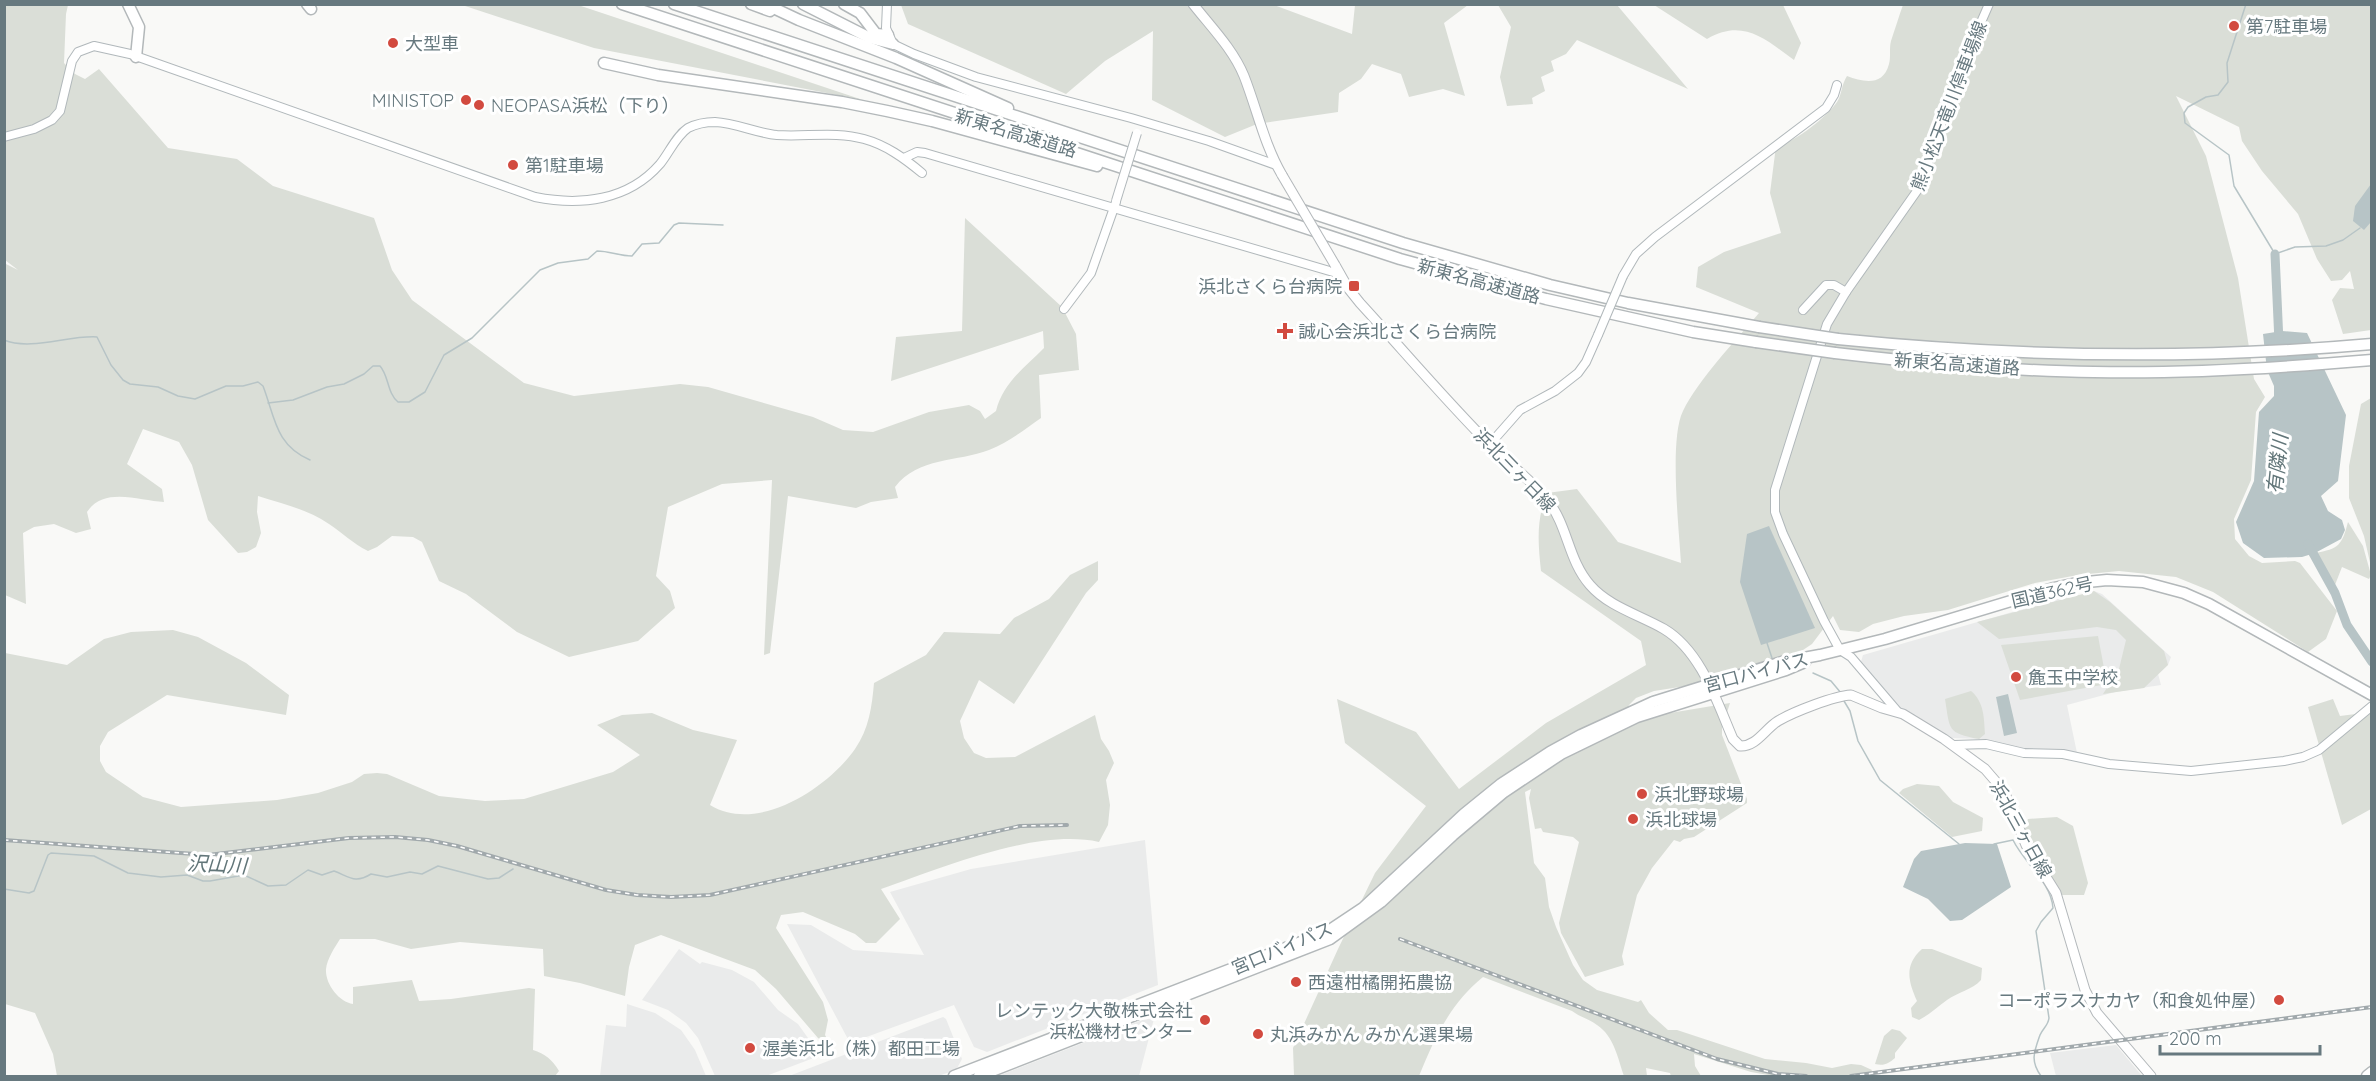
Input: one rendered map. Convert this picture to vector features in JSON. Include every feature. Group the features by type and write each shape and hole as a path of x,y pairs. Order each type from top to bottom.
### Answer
{"highway":[{"path":"124,4 135,28 133,56"},
{"path":"128,4 139,27 133,56"},
{"name":"新東名高速道路","path":"622,4 1400,259 1535,296 1648,322 1756,342 1835,353 2018,369 2158,372 2229,370 2372,360"},
{"name":"新東名高速道路","path":"674,4 1402,243 1485,267 1628,303 1838,339 1963,350 2157,356 2239,354 2372,344"},
{"path":"751,4 896,58 1056,129"},
{"path":"765,4 799,20"},
{"path":"803,4 870,38 890,39"},
{"path":"844,4 860,14 876,34 890,39"},
{"path":"604,63 658,75 842,102 932,121 1279,219"},
{"name":"国道362号","path":"1820,655 2054,588 2089,582 2122,580 2157,585 2199,600 2372,696"},
{"name":"宮口バイパス","path":"979,1077 1330,939 1381,902 1453,835 1504,792 1561,754 1637,717 1710,688 1782,662 1820,655"},
{"name":"宮口バイパス","path":"954,1077 1327,932 1363,908 1464,814 1501,784 1550,752 1653,702 1710,688"},
{"path":"2367,1077 2372,1072"}],"main road":[{"name":"浜北三ヶ日線","path":"1193,4 1233,54 1244,75 1276,165 1360,303 1490,444 1547,499 1559,517 1579,572 1592,588 1608,600 1666,630 1680,641 1703,673 1733,739 1740,746 1754,743 1767,729 1781,719 1845,696 1854,696 1898,712 1953,745 1985,769 2004,791 2026,845 2056,892 2085,990 2097,1013 2151,1077"}],"street":[{"path":"887,4 886,28 890,39 914,54 976,76 1209,141 1276,165"},
{"name":"熊小松天竜川停車場線","path":"1898,712 1851,657 1840,650 1783,534 1776,512 1775,490 1827,324 1846,292 1919,188 1960,68 1989,4"},
{"path":"4,137 34,129 52,120 60,111 72,61 78,52 94,46 133,56 535,197 560,202 601,199 635,186 655,170 679,137 688,129 701,123 717,122 776,135 852,136 878,144 904,158 922,173"},
{"path":"1490,444 1516,413 1568,383 1578,373 1586,362 1623,276 1636,254 1655,237 1826,108 1837,86"},
{"path":"1064,309 1091,273 1141,122"},
{"path":"904,158 917,152 925,153 1115,204 1338,269"},
{"path":"1803,310 1826,285 1834,285 1846,292"},
{"path":"1953,745 1986,744 2024,753 2063,754 2120,765 2172,770 2209,770 2284,761 2311,754 2319,750 2372,706"}],"shaded area":[{"path":"5,5 68,5 64,63 75,74 85,79 99,69 168,148 237,159 273,186 374,218 392,270 412,300 524,383 574,396 680,384 708,387 813,417 843,430 873,432 929,412 969,405 980,411 985,419 996,411 1009,384 1044,348 1043,331 891,381 896,337 962,331 965,218 1062,307 1076,334 1079,370 1039,375 1041,418 1010,440 989,450 915,470 895,487 898,498 871,502 856,508 788,496 770,653 764,655 772,480 722,484 668,507 656,576 670,591 675,608 638,641 569,657 517,632 466,594 439,581 422,542 413,537 392,536 368,551 312,514 258,496 257,512 261,533 256,547 247,552 238,553 208,520 192,465 179,442 143,429 127,464 162,489 164,502 123,497 103,499 87,512 91,529 76,533 54,524 34,527 23,533 26,604 5,595 4,263 18,270 5,260"},
{"path":"462,5 578,5 863,100 594,48"},
{"path":"901,5 1274,5 1352,34 1355,5 1468,5 1444,23 1465,96 1443,89 1409,97 1401,74 1372,64 1361,79 1339,93 1338,112 1257,124 1225,137 1152,100 1153,31 1105,61 1066,94 908,24"},
{"path":"1498,5 1617,5 1688,89 1577,40 1566,54 1551,61 1554,71 1541,77 1545,91 1532,98 1533,104 1507,106 1500,77 1511,27"},
{"path":"1654,5 1783,5 1801,43 1794,60 1763,39 1743,31 1732,30 1707,39"},
{"path":"1903,5 2371,5 2371,330 2343,334 2332,300 2340,288 2354,289 2350,271 2342,280 2331,281 2317,259 2298,214 2262,171 2242,141 2239,127 2176,96 2206,156 2238,278 2254,379 2265,397 2256,412 2251,480 2234,519 2235,539 2249,556 2262,563 2295,561 2300,563 2337,611 2326,639 2308,652 2213,592 2176,577 2119,571 2078,575 2035,583 1948,610 1904,616 1873,624 1859,632 1840,630 1833,616 1812,644 1800,652 1686,686 1654,691 1636,698 1629,705 1625,715 1652,716 1730,703 1722,735 1747,803 1694,837 1680,842 1674,840 1652,868 1637,895 1622,956 1624,965 1585,977 1561,933 1559,923 1579,842 1573,837 1543,832 1541,828 1535,829 1529,798 1531,789 1525,792 1534,863 1545,878 1549,907 1556,927 1573,965 1583,980 1597,990 1638,1002 1641,1000 1649,1013 1668,1030 1677,1030 1765,1059 1832,1068 1851,1064 1861,1065 1872,1070 1869,1076 1774,1076 1751,1072 1694,1054 1695,1066 1701,1076 1671,1076 1670,1073 1646,1068 1647,1076 1624,1076 1608,1035 1597,1025 1572,1011 1483,977 1471,987 1452,1010 1419,1076 1294,1076 1293,1048 1375,873 1426,806 1345,743 1337,699 1416,732 1459,789 1546,723 1646,665 1641,641 1541,571 1539,522 1543,503 1547,493 1577,489 1618,542 1681,563 1676,442 1683,411 1718,360 1759,313 1696,287 1698,267 1724,252 1781,233 1770,193 1776,146 1801,135 1826,115 1839,99 1847,76 1872,81 1882,76 1889,64 1891,41"},
{"path":"2371,398 2371,567 2364,536 2349,498 2349,466 2361,404"},
{"path":"2348,522 2363,546 2371,575 2369,579 2342,567 2333,590 2315,553 2338,545 2344,536"},
{"path":"1098,561 1098,580 1086,593 1014,704 979,680 960,721 964,738 974,753 986,758 1015,757 1095,715 1101,739 1114,763 1106,780 1110,805 1108,825 1099,842 1074,839 1047,840 1018,845 960,861 881,889 900,919 876,943 866,943 855,934 803,912 781,915 776,928 823,1002 828,1020 825,1035 832,1048 818,1038 776,989 755,970 661,935 635,945 625,996 580,983 544,976 543,949 460,942 411,949 375,939 340,939 330,957 326,975 330,986 348,1003 353,1004 353,987 412,980 419,1001 535,989 533,1050 545,1055 554,1063 559,1071 555,1076 57,1076 53,1054 35,1013 5,1004 5,653 67,665 104,639 131,632 173,630 198,637 246,663 289,695 286,715 167,695 108,732 100,746 100,761 106,772 143,797 181,807 277,800 318,793 352,782 364,774 377,773 387,774 439,796 485,801 524,799 613,772 640,755 597,725 622,715 652,713 693,730 737,740 710,805 729,813 749,814 769,811 790,803 827,779 843,764 864,733 874,683 926,655 944,632 1000,634 1014,618 1049,599 1070,575"},
{"name":"麁玉中学校","path":"2094,591 2102,594 2171,657 2168,665 2157,670 2161,685 2115,692 2067,705 2077,753 2064,750 2029,750 1984,739 1949,738 1900,708 1861,662 1863,655 2068,596 2084,595"},
{"path":"2094,591 2110,602 2164,651 2168,665 2144,688 2103,694 2119,669 2126,640 2116,630 2097,627 1999,639 1977,622"},
{"path":"2098,636 2107,684 2020,700 2001,645"},
{"path":"1971,691 1979,700 1984,716 1985,734 1979,739 1955,732 1950,724 1945,699"},
{"path":"2333,699 2340,716 2371,712 2371,809 2342,825 2308,707"},
{"path":"1917,784 1939,786 1953,802 1983,818 1982,831 1952,837 1899,793"},
{"path":"2057,817 2073,826 2088,883 2084,895 2060,895 2037,863 2024,829 2028,819"},
{"path":"1145,840 1158,985 987,1052 974,1047 954,1005 850,1043 787,924 811,925 853,950 924,955 890,892 971,869"},
{"path":"679,949 700,964 702,962 732,970 754,982 778,1010 798,1024 808,1038 827,1053 766,1076 715,1076 698,1038 686,1023 668,1010 642,1000"},
{"path":"1922,949 1932,949 1982,968 1981,980 1969,989 1951,997 1919,1020 1912,1017 1911,1008 1917,1001 1909,974 1912,961"},
{"path":"627,1004 655,1013 681,1030 695,1050 706,1076 600,1076 606,1025 626,1027"},
{"path":"1155,1015 1139,1076 998,1076"},
{"path":"943,1017 946,1019 962,1059 956,1070 938,1076 789,1076"},
{"path":"1892,1029 1900,1031 1907,1038 1895,1053 1895,1058 1883,1065 1875,1064 1884,1036"},
{"path":"2116,1045 2142,1076 2056,1076 2050,1053"}],"water":[{"path":"2371,184 2371,222 2364,230 2353,221 2355,206"},
{"path":"2282,331 2307,333 2346,415 2338,481 2321,496 2328,511 2342,520 2345,530 2341,539 2315,553 2302,557 2264,558 2243,543 2236,522 2254,481 2259,412 2274,396 2274,386 2267,370 2263,334"},
{"path":"1769,526 1815,628 1761,645 1740,582 1747,534"},
{"path":"2008,694 2017,733 2004,736 1996,697"},
{"path":"1965,843 1997,844 2011,887 1962,920 1950,921 1928,899 1903,887 1914,859 1921,851"}],"waterway":[{"path":"2246,4 2227,63 2228,82 2218,95 2206,97 2188,107 2184,113 2185,123 2229,155 2234,186 2275,254 2295,247 2326,246 2343,240 2360,228"},
{"path":"268,403 293,400 327,387 344,384 364,374 373,366 380,366 383,370 394,398 398,402 409,402 425,392 444,355 472,338 540,270 558,263 588,259 597,251 632,256 642,244 659,243 674,225 679,223 723,225"},
{"name":"有隣川","path":"2275,254 2279,342"},
{"path":"4,340 26,344 97,337 111,365 123,380 130,384 158,387 178,396 195,399 226,386 243,386 258,382 263,386 283,438 298,454 310,460"},
{"name":"有隣川","path":"2308,544 2335,593 2347,625 2372,662"},
{"path":"1767,643 1772,658"},
{"path":"1813,673 1831,681 1841,693"},
{"path":"1844,701 1850,711 1858,741 1880,780 1959,844"},
{"path":"1994,844 2013,840 2042,881 2053,908 2036,931 2049,1018 2035,1051 2035,1066 2041,1076"},
{"name":"沢山川","path":"4,889 29,893 34,891 48,855 51,853 94,856 128,873 161,877 187,875 203,881 244,875 268,886 286,885 308,870 322,875 334,871 361,879 371,874 387,877 410,872 422,874 438,866 488,879 499,878 513,869"}],"railway":[{"path":"4,840 208,855 349,838 395,837 457,846 606,890 671,897 710,895 1020,826 1067,825"},
{"path":"1400,939 1717,1059 1778,1074 1806,1076"},
{"path":"1851,1076 2372,1007"}],"place":[{"name":"第7駐車場","path":"2234,26"},
{"name":"大型車","path":"393,43"},
{"name":"MINISTOP","path":"466,100"},
{"name":"NEOPASA浜松（下り）","path":"479,105"},
{"name":"第1駐車場","path":"513,165"},
{"name":"浜北さくら台病院","path":"1354,286"},
{"name":"誠心会浜北さくら台病院","path":"1285,331"},
{"name":"麁玉中学校","path":"2016,677"},
{"name":"浜北野球場","path":"1642,794"},
{"name":"浜北球場","path":"1633,819"},
{"name":"西遠柑橘開拓農協","path":"1296,982"},
{"name":"コーポラスナカヤ（和食処仲屋）","path":"2279,1000"},
{"name":"レンテック大敬株式会社 浜松機材センター","path":"1205,1020"},
{"name":"丸浜みかん みかん選果場","path":"1258,1034"},
{"name":"渥美浜北（株）都田工場","path":"750,1048"}]}
